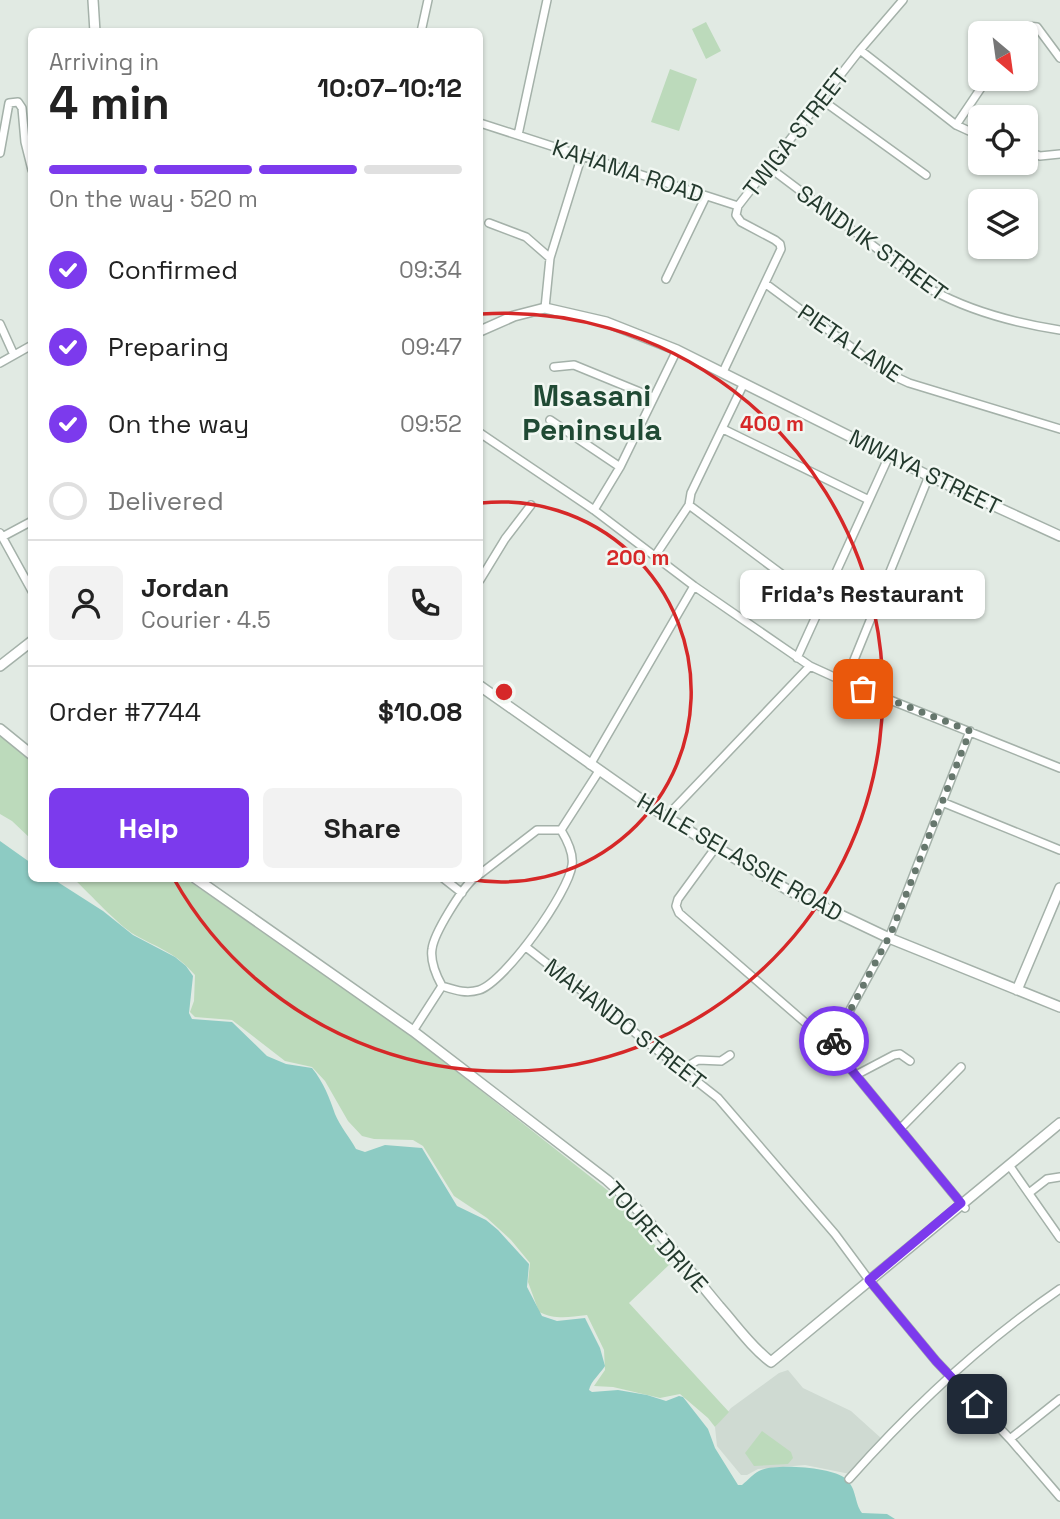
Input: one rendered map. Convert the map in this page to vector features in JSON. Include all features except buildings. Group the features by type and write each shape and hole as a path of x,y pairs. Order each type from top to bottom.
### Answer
{"street":[{"path":"93,0 95,28"},
{"path":"422,28 428,0"},
{"path":"518,135 547,0"},
{"name":"TWIGA STREET","path":"723,372 781,249 780,244 741,222 736,215 738,206 860,50 903,0"},
{"path":"1038,28 1060,58"},
{"path":"860,50 956,125 968,130"},
{"path":"956,125 979,91"},
{"path":"822,100 926,175"},
{"path":"0,153 9,103 18,102 28,151"},
{"name":"KAHAMA ROAD","path":"483,124 738,206"},
{"path":"5,125 23,127"},
{"path":"1038,155 1060,154"},
{"path":"545,309 550,258 582,155"},
{"name":"SANDVIK STREET","path":"769,168 932,290 958,304 985,313 1060,330"},
{"path":"666,279 706,196"},
{"path":"489,222 526,237 550,258"},
{"name":"PIETA LANE","path":"766,284 885,372 909,383 1060,429"},
{"name":"MWAYA STREET","path":"483,330 514,316 545,309 606,322 677,350 929,476 1060,536"},
{"path":"0,324 14,355"},
{"path":"0,363 28,348"},
{"path":"594,510 620,467 677,350"},
{"path":"554,367 574,365 652,397"},
{"path":"655,556 689,505 691,493 744,383"},
{"path":"550,420 620,467"},
{"path":"723,429 869,500"},
{"path":"483,435 594,510 694,586 810,666 1060,768"},
{"path":"797,658 890,456"},
{"path":"845,682 929,476"},
{"path":"483,575 531,505"},
{"path":"689,505 791,581 822,600"},
{"path":"28,523 1,535 28,584"},
{"path":"561,830 694,586"},
{"path":"0,666 28,644"},
{"path":"666,817 810,666"},
{"name":"HAILE SELASSIE ROAD","path":"483,688 666,817 788,890 888,938 1060,1007"},
{"path":"0,729 28,752"},
{"path":"831,1045 888,938 970,731"},
{"path":"942,802 1060,850"},
{"path":"483,872 537,830 561,830"},
{"path":"526,947 567,880 572,865 570,849 561,830"},
{"path":"716,847 678,899 677,910 831,1045 963,1205"},
{"name":"TOURE DRIVE","path":"201,882 413,1031 607,1180 630,1201 739,1329 771,1362 1060,1123"},
{"path":"448,882 462,893"},
{"path":"413,1031 442,986 434,970 432,948 471,882"},
{"path":"1017,989 1060,888"},
{"name":"MAHANDO STREET","path":"442,986 456,990 481,989 492,983 526,947 683,1069 723,1103 950,1375 1060,1497"},
{"path":"856,1075 894,1055 900,1054 910,1060"},
{"path":"683,1069 698,1060 721,1061 730,1055"},
{"path":"900,1129 961,1067"},
{"path":"1009,1165 1060,1238"},
{"path":"1029,1193 1047,1179 1060,1177"},
{"path":"849,1479 894,1429 950,1375 1060,1289"},
{"path":"1010,1439 1060,1399"}],"shaded area":[{"path":"788,1370 803,1388 851,1411 882,1439 850,1474 805,1465 758,1469 741,1475 717,1446 715,1427 731,1408 779,1373"}],"green space":[{"path":"706,22 721,51 706,59 692,29"},
{"path":"670,69 697,79 679,131 651,122"},
{"path":"0,735 28,758 28,836 0,814"},
{"path":"77,882 190,882 408,1033 616,1197 670,1264 629,1303 729,1412 715,1427 680,1394 660,1398 613,1387 594,1386 605,1370 604,1350 587,1315 557,1317 539,1312 528,1282 530,1263 511,1240 487,1218 454,1196 423,1146 413,1140 362,1136 348,1121 325,1081 312,1067 285,1061 232,1020 195,1017 190,1012 194,1001 195,975 174,956 135,935 112,917"},
{"path":"762,1431 791,1452 793,1458 788,1464 754,1466 745,1453"}],"water":[{"path":"0,841 28,861 28,882 58,882 103,911 133,935 175,957 186,966 193,976 189,1013 192,1019 232,1022 267,1056 286,1064 312,1068 356,1149 365,1152 385,1145 422,1148 457,1206 486,1220 529,1264 527,1287 542,1316 557,1321 585,1318 600,1348 605,1366 589,1390 618,1390 666,1401 683,1397 708,1429 715,1448 738,1485 766,1469 817,1469 846,1479 854,1491 862,1513 887,1514 895,1519 0,1519"}],"way so far":[{"path":"834,1041 891,933 970,731 863,689"}],"place":[{"name":"Frida's Restaurant","path":"863,689"}],"district":[{"name":"Msasani Peninsula","path":"592,413"}],"route":[{"path":"834,1041 831,1045 961,1203 869,1280 936,1361 977,1404"}]}
